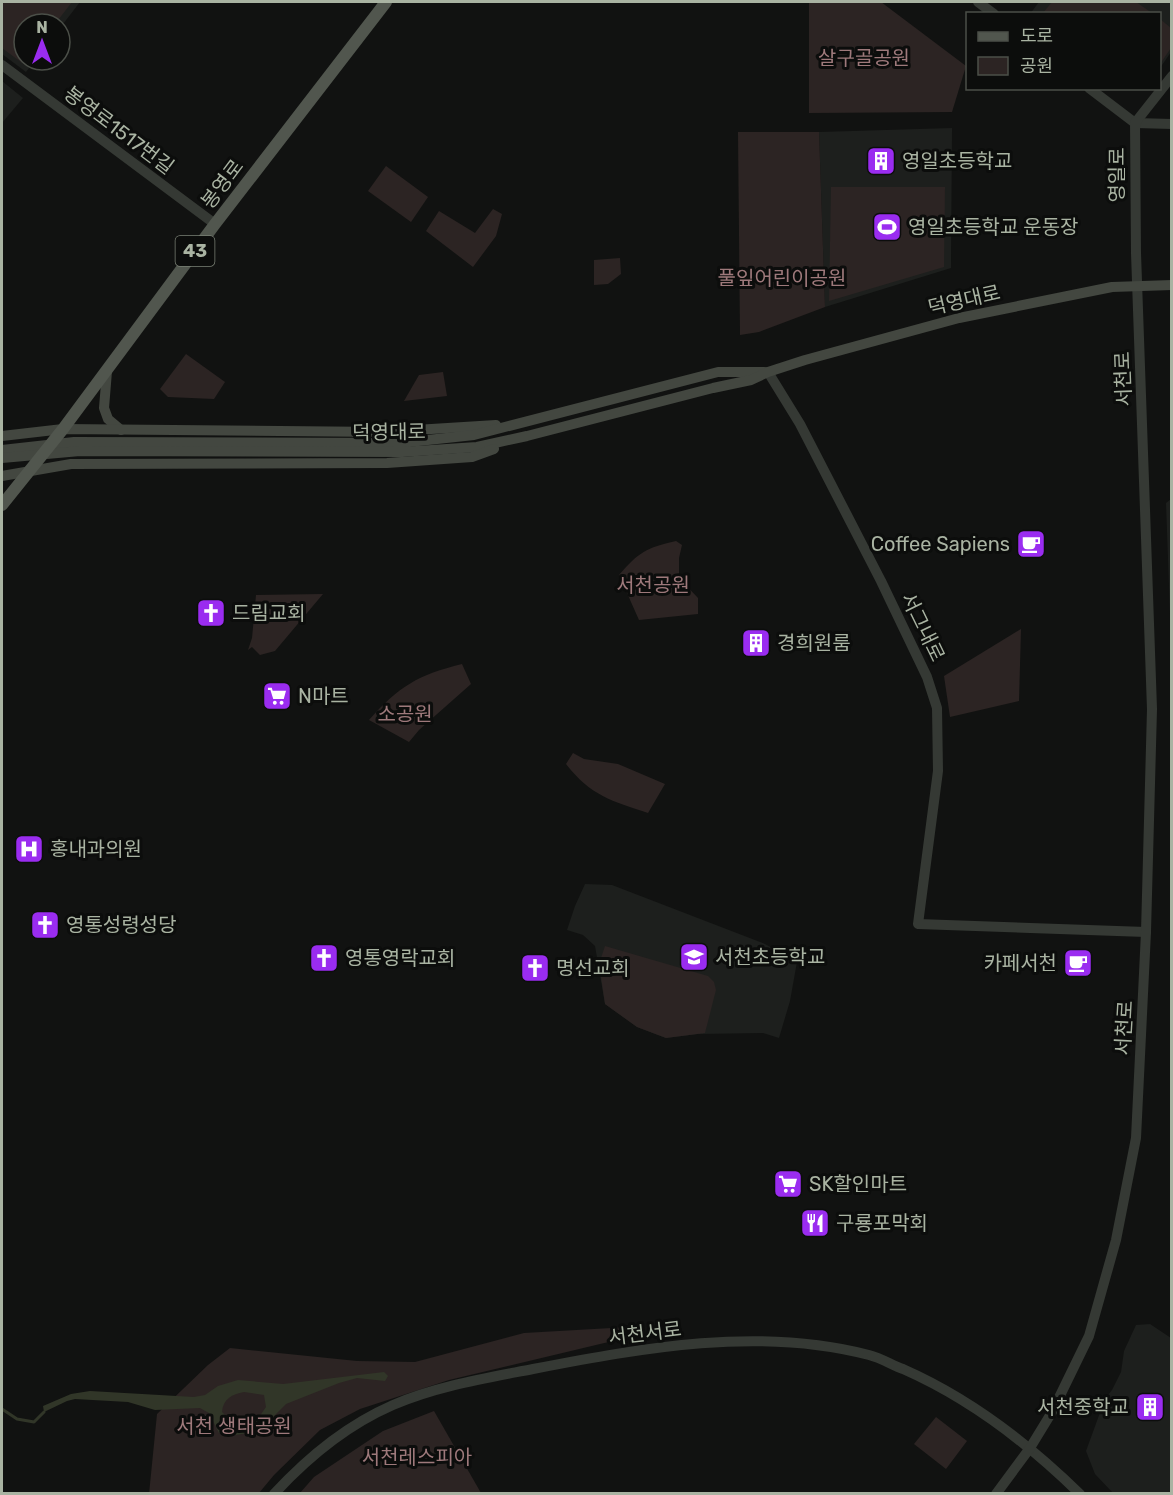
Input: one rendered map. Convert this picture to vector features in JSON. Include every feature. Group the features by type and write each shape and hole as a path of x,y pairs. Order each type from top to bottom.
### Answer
{"main road":[{"name":"봉영로","path":"2,505 63,429 215,224 386,2"},
{"name":"덕영대로","path":"2,458 80,451 477,447 751,380 768,372 959,318 1112,287 1172,285"},
{"path":"107,371 104,408 108,419 121,430"},
{"name":"덕영대로","path":"2,450 74,442 401,447 474,435 718,372 768,372"},
{"path":"2,436 63,429 383,432 524,423"},
{"path":"2,476 71,464 387,463 472,457 527,436"}],"street":[{"path":"978,2 991,12"},
{"name":"봉영로1517번길","path":"2,65 215,224"},
{"name":"영일로","path":"1138,286 1135,123 1172,76"},
{"path":"1092,90 1135,123 1172,124"},
{"name":"서천로","path":"996,1494 1030,1448 1052,1412 1089,1336 1116,1240 1133,1159 1139,1105 1152,709 1138,286"},
{"name":"서그내로","path":"768,372 800,424 881,581 927,677 937,708 938,771 918,924 1146,932"},
{"name":"서천서로","path":"274,1494 296,1469 323,1447 363,1420 420,1396 480,1380 595,1357 751,1340 795,1342 871,1356 930,1381 974,1408 1030,1448 1080,1494"}],"shaded area":[{"path":"2,2 80,2 72,12 12,12 12,62 2,54"},
{"path":"1039,2 1171,2 1171,52 1161,67 1161,12 1032,12"},
{"path":"2,81 23,98 2,123"},
{"path":"952,128 951,268 825,307 819,132"},
{"path":"1171,499 1172,615 1170,615 1166,503"},
{"name":"서천초등학교","path":"585,884 612,885 765,944 797,962 790,1001 779,1038 763,1033 698,1034 666,1038 637,1027 605,1004 595,946 583,935 567,930"},
{"path":"1150,1324 1171,1338 1171,1493 1113,1493 1095,1474 1086,1451 1105,1399 1121,1372 1124,1351 1136,1325"},
{"path":"384,1372 388,1376 385,1381 357,1378 339,1383 286,1404 259,1431 236,1435 219,1433 209,1413 200,1408 155,1410 128,1402 75,1399 44,1412 43,1406 71,1394 90,1391 194,1397 205,1395 218,1386 238,1380 283,1384","holes":["244,1392 264,1395 266,1407 259,1417 230,1420 222,1412 226,1400 236,1394"]}],"green space":[{"path":"2,2 72,2 64,12 12,12 12,55 2,48"},
{"name":"살구골공원","path":"809,2 881,2 966,66 952,112 809,113"},
{"path":"1052,2 1136,2 1151,12 1044,12"},
{"path":"1161,20 1171,28 1171,48 1161,63"},
{"name":"풀잎어린이공원","path":"738,132 819,132 825,307 759,332 740,335"},
{"path":"386,166 428,197 411,222 368,191"},
{"name":"영일초등학교 운동장","path":"831,187 945,187 944,267 829,301"},
{"path":"493,209 502,214 496,236 473,267 426,231 439,211 475,233"},
{"path":"620,258 621,274 608,284 594,285 594,260"},
{"path":"186,354 225,382 214,399 168,397 160,389"},
{"path":"443,372 447,396 404,401 419,375"},
{"name":"서천공원","path":"676,541 682,545 679,558 679,578 698,598 698,614 639,620 619,575 644,552"},
{"path":"323,594 275,651 260,655 252,647 248,650 252,638 256,595"},
{"path":"1021,629 1019,701 950,717 944,676"},
{"name":"소공원","path":"462,664 471,684 419,730 409,742 369,720 390,698 410,683"},
{"path":"573,753 584,759 618,764 665,784 648,813 635,809 603,796 575,775 566,764"},
{"path":"605,946 708,976 714,982 716,990 705,1033 666,1038 637,1027 605,1004 599,964"},
{"name":"서천 생태공원","path":"629,1327 621,1339 449,1380 360,1409 320,1430 259,1493 149,1494 157,1414 208,1365 230,1348 357,1361 415,1362 524,1333"},
{"name":"서천레스피아","path":"434,1411 481,1493 300,1493 314,1477 383,1431"},
{"path":"936,1417 967,1441 946,1469 914,1444"}],"waterway":[{"path":"2,1409 17,1419 34,1422 44,1412"}],"place":[{"name":"영일초등학교","path":"881,161"},
{"name":"영일초등학교 운동장","path":"887,227"},
{"name":"Coffee Sapiens","path":"1031,544"},
{"name":"드림교회","path":"211,613"},
{"name":"경희원룸","path":"756,643"},
{"name":"N마트","path":"277,696"},
{"name":"홍내과의원","path":"29,849"},
{"name":"영통성령성당","path":"45,925"},
{"name":"서천초등학교","path":"694,957"},
{"name":"영통영락교회","path":"324,958"},
{"name":"카페서천","path":"1078,963"},
{"name":"명선교회","path":"535,968"},
{"name":"SK할인마트","path":"788,1184"},
{"name":"구룡포막회","path":"815,1223"},
{"name":"서천중학교","path":"1150,1407"}]}
